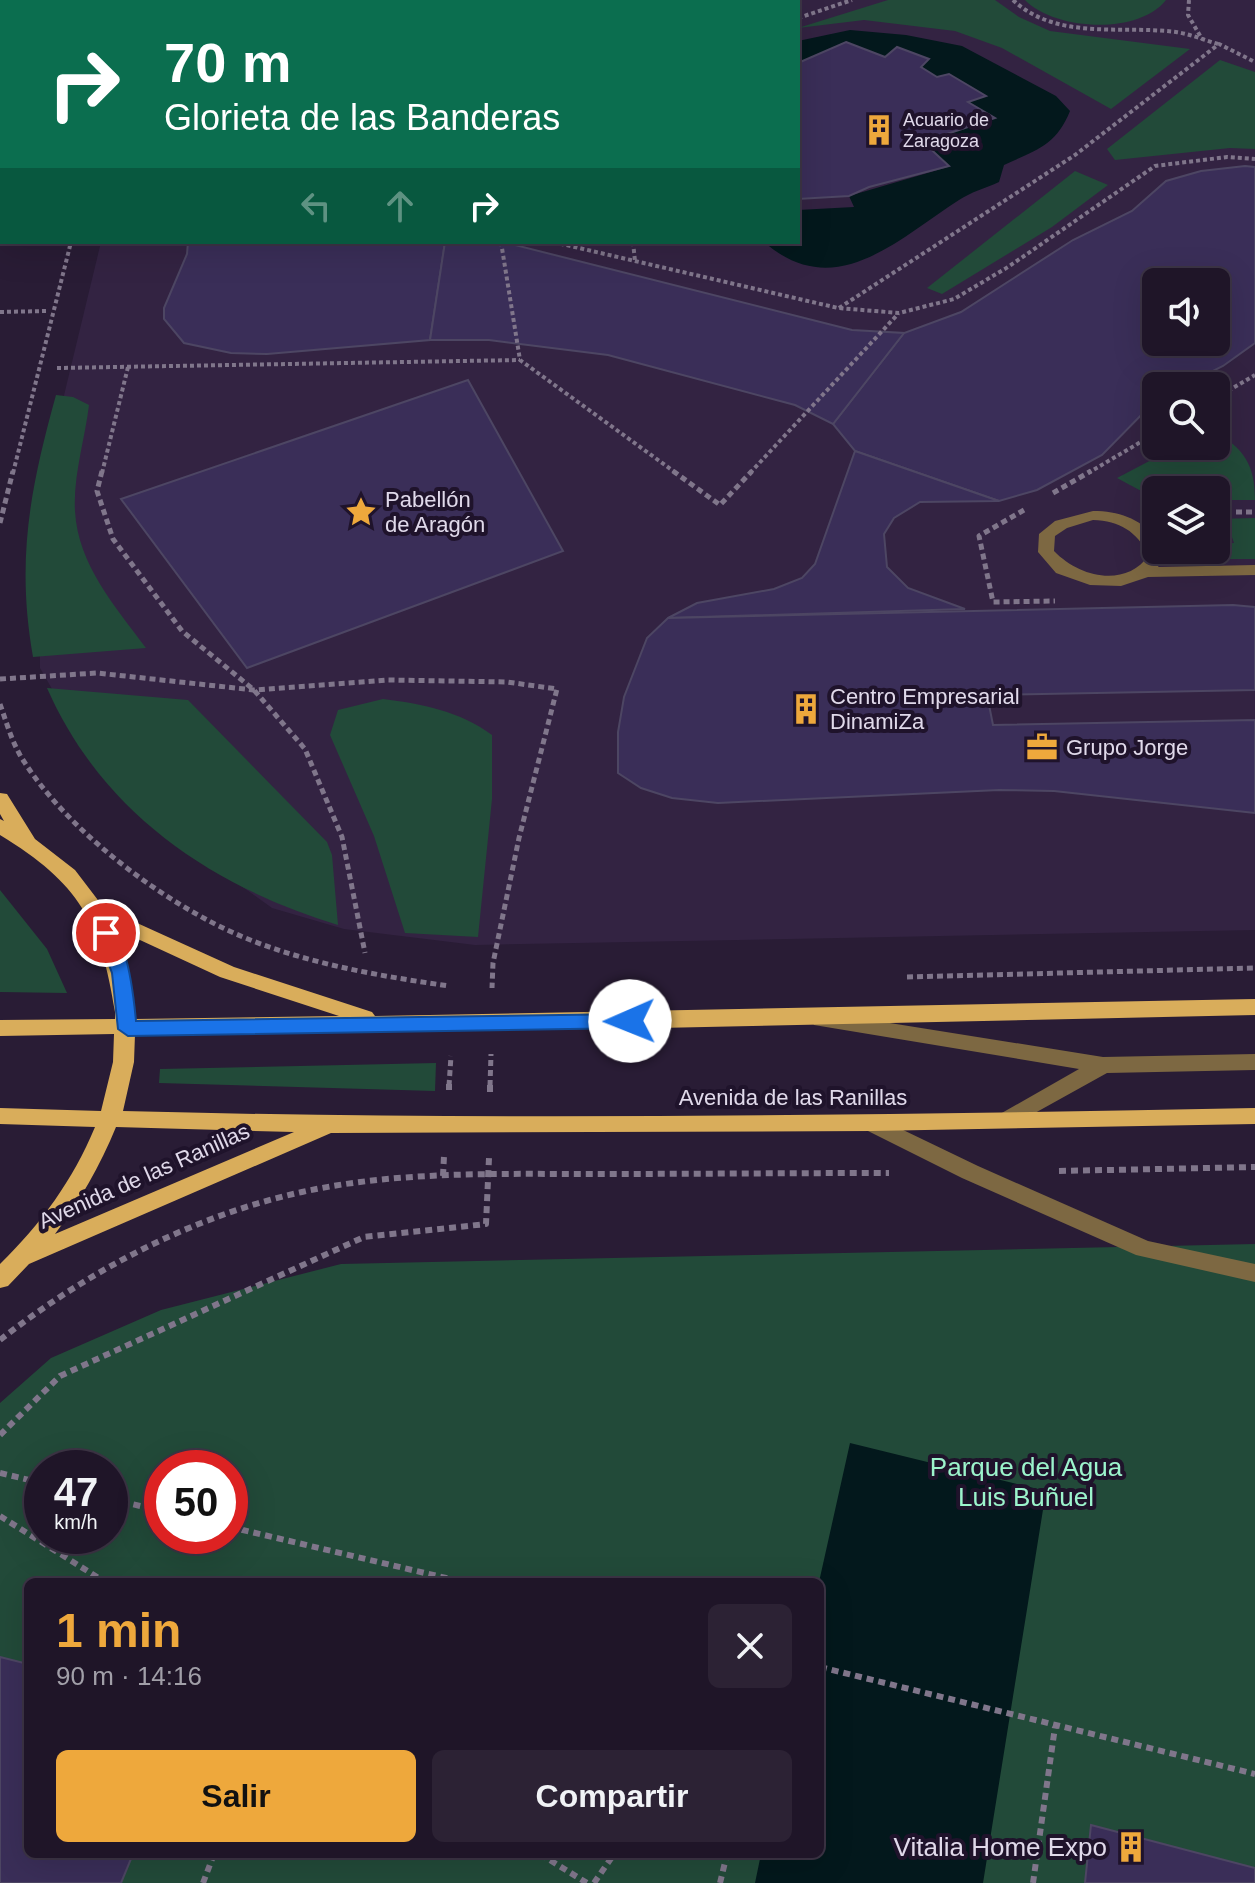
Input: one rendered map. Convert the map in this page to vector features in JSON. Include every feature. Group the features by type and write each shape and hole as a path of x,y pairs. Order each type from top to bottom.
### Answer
{"main road":[{"path":"0,799 29,843"},
{"path":"0,826 52,861 98,913 122,973 128,1029 111,1117 78,1187 22,1259 0,1279"},
{"path":"98,913 227,972 388,1024"},
{"path":"0,1028 128,1029 1255,1007"},
{"name":"Avenida de las Ranillas","path":"0,1116 332,1125 872,1123 1255,1116"},
{"name":"Avenida de las Ranillas","path":"22,1259 332,1125"}],"lane":[{"path":"1146,572 1158,555 1151,536 1127,521 1095,515 1065,519 1047,534 1046,552 1062,569 1090,580 1121,581 1146,572 1255,570"},
{"path":"801,1016 1103,1065 1255,1062"},
{"path":"1008,1120 1103,1065"},
{"path":"872,1123 970,1172 1144,1249 1255,1273"}],"path":[{"path":"800,17 852,0"},
{"path":"1013,0 1018,8 1060,24 1109,32 1176,32 1219,44 1255,62"},
{"path":"1189,0 1188,15 1203,40"},
{"path":"838,308 1075,155 1219,44"},
{"path":"562,244 838,308 899,313 954,299 1008,267 1155,166 1212,158 1255,159"},
{"path":"0,523 70,244"},
{"path":"501,244 520,360"},
{"path":"633,244 635,261"},
{"path":"0,312 46,311"},
{"path":"57,368 520,360 720,505 899,313"},
{"path":"128,367 97,491 113,539 182,631 254,690 305,749 342,837 365,953"},
{"path":"1230,390 1255,375"},
{"path":"1047,497 1142,441"},
{"path":"979,536 1033,504"},
{"path":"1230,512 1255,512"},
{"path":"0,679 97,673 254,690 388,680 507,682 557,689 519,838 493,963"},
{"path":"0,704 20,756 75,824 154,886 240,937 326,964 453,987"},
{"path":"449,1099 451,1057"},
{"path":"443,1162 443,1176"},
{"path":"1044,1172 1255,1167"},
{"path":"0,1340 85,1281 211,1222 342,1184 443,1176 892,1173"},
{"path":"0,1435 60,1376 364,1237 486,1224"},
{"path":"0,1473 24,1479"},
{"path":"0,1516 99,1578"},
{"path":"248,1531 446,1578"},
{"path":"824,1668 1255,1774"},
{"path":"1033,1883 1055,1727"},
{"path":"203,1883 212,1858"},
{"path":"546,1858 587,1883"},
{"path":"594,1883 611,1858"},
{"path":"720,1883 726,1858"}],"shaded area":[{"path":"800,0 1255,0 1255,930 475,945 344,929 272,908 208,862 95,764 40,668 39,499 101,244 800,244"},
{"path":"850,30 906,35 962,46 1056,96 1070,111 1058,132 1044,146 1004,165 999,182 964,197 889,247 865,259 841,266 816,267 790,260 767,244 800,244 800,210 854,207 849,196 948,167 923,142 994,118 968,102 985,96 949,74 937,77 921,67 928,60 897,47 885,57 846,42 800,62 800,41"},
{"path":"850,1443 1046,1491 983,1883 755,1883 760,1858 824,1858 824,1578 820,1578"}],"green space":[{"path":"888,0 995,0 1019,17 1050,31 1190,49 1111,109 1002,48 955,31 864,20 800,27"},
{"path":"1025,0 1166,0 1137,19 1097,25 1056,18"},
{"path":"1220,60 1255,72 1255,149 1230,148 1115,160 1107,149"},
{"path":"1075,171 1108,185 1052,227 942,294 927,288"},
{"path":"56,395 73,397 89,405 76,484 78,531 100,584 146,648 33,657 26,588 28,525 39,462"},
{"path":"1230,442 1241,452 1250,468 1255,500 1230,500 1230,476 1142,476 1142,491 1117,478 1151,460 1230,460"},
{"path":"1255,518 1255,559 1230,559 1230,543 1234,543 1230,519"},
{"path":"47,688 188,700 327,842 332,855 338,925 291,909 247,889 205,866 166,839 130,808 98,772 70,732"},
{"path":"383,699 440,710 467,720 492,735 492,799 478,937 405,933 374,836 330,735 338,710"},
{"path":"0,890 47,949 67,993 0,992"},
{"path":"436,1063 435,1091 159,1083 160,1069"},
{"name":"Parque del Agua Luis Buñuel","path":"1255,1244 1255,1883 0,1883 0,1403 51,1358 161,1310 341,1264"}],"building":[{"name":"Acuario de Zaragoza","path":"846,42 885,57 897,47 929,59 921,67 937,77 949,74 986,96 968,102 995,118 923,142 949,166 869,187 849,196 800,199 800,62"},
{"path":"1255,167 1255,343 1211,372 1142,372 1142,414 1102,455 1037,490 999,501 855,451 833,424 904,333 961,312 1073,240 1132,211 1166,181 1201,171"},
{"path":"188,244 445,244 430,340 267,354 231,353 184,343 164,319 164,308 187,254"},
{"path":"445,244 511,244 852,330 904,333 833,424 795,405 608,355 489,340 430,340"},
{"path":"468,380 563,551 247,668 121,499"},
{"path":"855,451 999,501 920,502 894,518 884,534 887,567 908,588 965,609 668,618 697,603 774,589 802,578 815,564"},
{"name":"Centro Empresarial DinamiZa","path":"1233,605 1255,607 1255,690 987,695 993,725 1255,720 1255,813 1054,791 999,790 718,803 672,798 641,788 618,773 618,732 624,697 647,638 668,618"},
{"path":"0,1657 24,1663 24,1858 131,1858 121,1883 0,1883"},
{"name":"Vitalia Home Expo","path":"1091,1825 1255,1868 1255,1883 1085,1883"}],"place":[{"name":"Acuario de Zaragoza","path":"879,130"},
{"name":"Pabellón de Aragón","path":"361,512"},
{"name":"Centro Empresarial DinamiZa","path":"806,709"},
{"name":"Grupo Jorge","path":"1042,747"},
{"name":"Vitalia Home Expo","path":"1131,1847"}],"route":[{"path":"106,933 122,973 128,1029 630,1021"}]}
